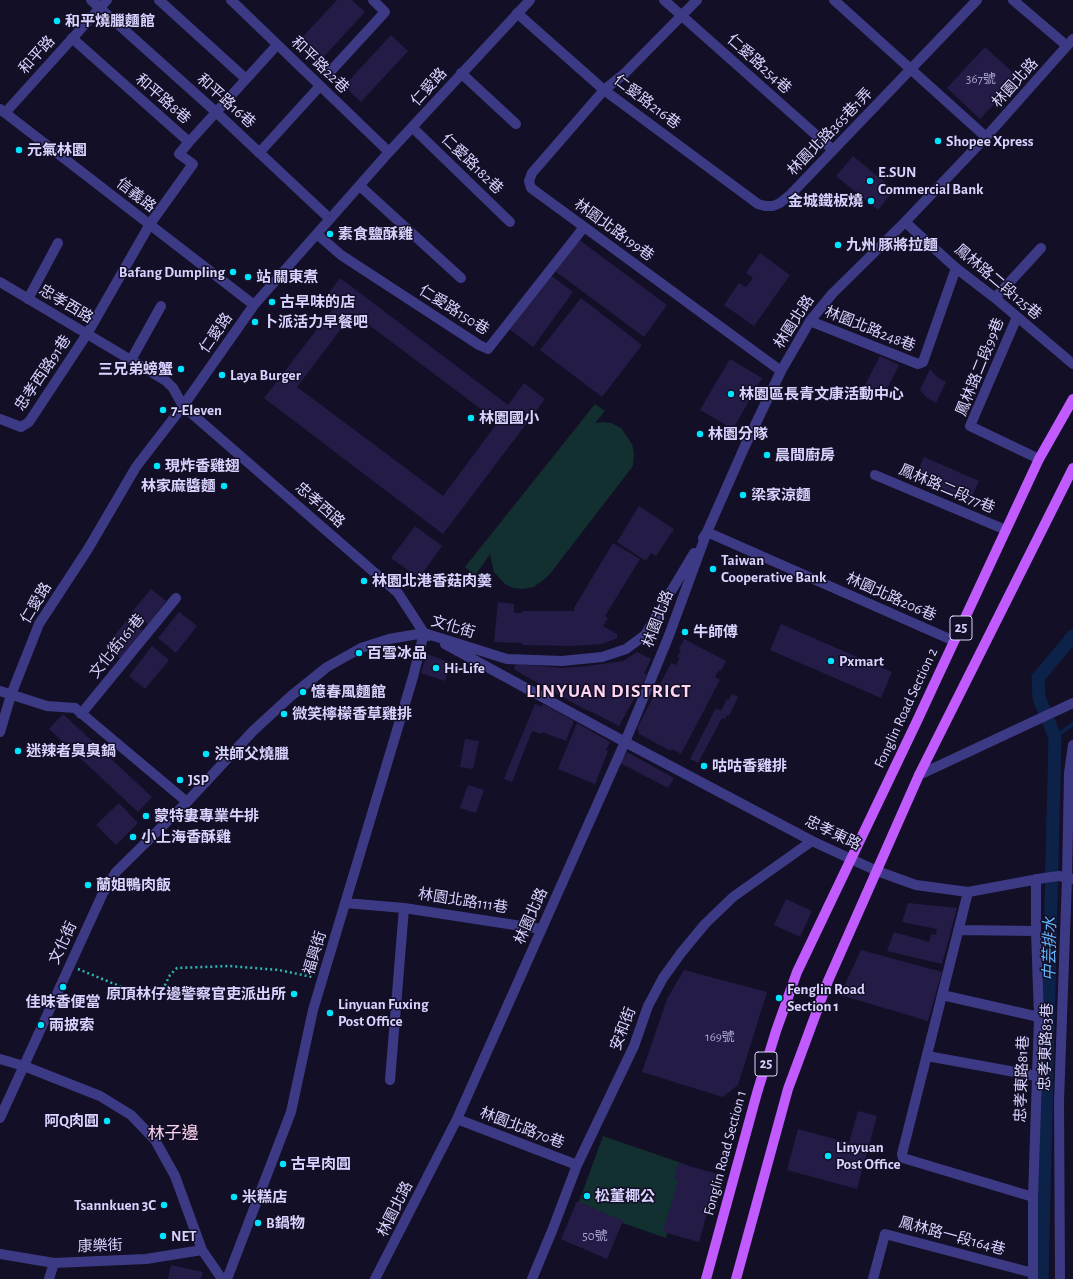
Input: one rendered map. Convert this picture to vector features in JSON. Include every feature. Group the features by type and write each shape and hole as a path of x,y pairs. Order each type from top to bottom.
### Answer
{"main road":[{"name":"Fonglin Road Section 2","path":"850,858 914,728 1039,459 1073,399"},
{"name":"25","path":"736,1279 788,1090 828,981 920,775 1073,468"},
{"name":"Fonglin Road Section 1","path":"706,1279 757,1093 776,1031 797,972 850,858"}],"street":[{"name":"和平路16巷","path":"91,0 104,4 330,219"},
{"path":"160,0 246,79"},
{"name":"和平路22巷","path":"231,0 390,152"},
{"path":"328,74 385,12 373,0"},
{"name":"仁愛路","path":"0,732 11,694 39,624 88,549 136,467 183,406 254,305 461,73 530,0"},
{"name":"仁愛路254巷","path":"664,0 833,150"},
{"path":"604,90 624,74 697,0"},
{"path":"834,0 986,137"},
{"name":"林園北路365巷1弄","path":"765,206 773,206 780,203 791,194 977,0"},
{"path":"1013,0 1070,42"},
{"name":"和平路","path":"2,111 104,4"},
{"name":"仁愛路216巷","path":"517,13 604,90 758,204 765,206"},
{"name":"和平路8巷","path":"72,38 189,142 277,45"},
{"name":"林園北路","path":"375,1279 457,1119 625,742 668,638 706,532 781,371 810,321 832,294 905,222 986,137 1070,42"},
{"path":"461,73 516,124"},
{"path":"259,153 320,86"},
{"name":"林園北路199巷","path":"604,90 532,173 529,181 532,188 781,371"},
{"name":"信義路","path":"2,111 254,305"},
{"name":"仁愛路182巷","path":"413,128 510,222"},
{"path":"87,334 150,224 193,164 179,154 189,142"},
{"path":"360,186 461,278"},
{"name":"鳳林路二段125巷","path":"905,222 956,268 995,298 1073,364"},
{"name":"仁愛路150巷","path":"317,234 341,255 479,345 488,349 584,226"},
{"path":"28,299 58,243"},
{"path":"995,298 1041,248"},
{"name":"林園北路248巷","path":"810,321 918,364 923,362 956,268"},
{"name":"忠孝西路","path":"0,282 166,381 173,388 183,406 398,593 424,633 625,742"},
{"path":"131,360 161,306"},
{"name":"鳳林路二段99巷","path":"1017,317 970,426 1039,459"},
{"name":"忠孝西路91巷","path":"0,419 21,428 29,422 87,334"},
{"name":"鳳林路二段77巷","path":"875,475 1006,530"},
{"name":"文化街","path":"0,1118 103,893 116,872 187,802 253,731 291,696 327,667 361,648 389,639 424,633 507,659 562,661 602,657 626,649 645,635 706,532"},
{"name":"林園北路206巷","path":"706,532 954,642"},
{"name":"文化街161巷","path":"81,714 176,598"},
{"name":"福興街","path":"227,1279 291,1112 313,1010 413,677 424,633"},
{"path":"0,691 47,706 75,708 187,802"},
{"path":"920,775 1073,703"},
{"name":"忠孝東路","path":"625,742 812,841 877,871 916,884 968,892 1040,879 1066,877"},
{"name":"忠孝東路83巷","path":"1060,1279 1059,1101 1068,981 1066,877 1069,773 1073,745"},
{"name":"安和街","path":"532,1279 577,1164 634,1046 648,1006 663,978 705,924 732,897 812,841"},
{"name":"忠孝東路81巷","path":"1033,1276 1033,1197 1039,1017 1036,931 1040,879"},
{"path":"968,892 902,1154 903,1158 1033,1197"},
{"name":"林園北路111巷","path":"345,903 404,908 541,929"},
{"name":"林園北路111巷","path":"390,1080 404,908"},
{"path":"959,930 1036,931"},
{"path":"942,995 1039,1017"},
{"path":"927,1056 1037,1076"},
{"path":"0,1059 24,1066 100,1096 131,1114 155,1140 174,1176 202,1250 222,1279"},
{"name":"林園北路70巷","path":"457,1119 577,1164"},
{"name":"鳳林路一段164巷","path":"873,1279 884,1234 1033,1276"},
{"name":"康樂街","path":"0,1254 54,1263 146,1260 202,1250"},
{"path":"49,1279 54,1263"}],"path":[{"path":"70,966 151,999 159,997 170,975 177,968 185,967 229,966 279,970 322,979"}],"green space":[{"path":"595,404 605,411 595,423 611,423 621,428 632,444 634,453 633,466 549,575 541,582 533,587 523,589 513,588 505,584 494,572 490,554 475,576 465,567"},
{"path":"603,1136 684,1164 666,1238 577,1207"}],"building":[{"path":"337,0 352,0 365,12 317,64 296,44"},
{"path":"391,35 408,51 361,102 344,86"},
{"path":"985,47 1019,78 980,119 947,88"},
{"path":"853,156 894,190 878,210 836,176"},
{"path":"578,239 667,305 644,337 555,271"},
{"path":"760,253 790,275 754,326 724,305 739,283 746,287 753,278 746,273"},
{"path":"549,274 573,292 533,347 509,329"},
{"path":"340,278 508,405 524,383 545,399 443,534 264,398 338,302 328,294","holes":["353,313 498,422 443,496 297,387"]},
{"path":"581,298 642,345 602,397 540,350"},
{"path":"880,356 899,365 883,397 864,387"},
{"name":"林園區長青文康活動中心","path":"730,359 762,378 733,429 700,410"},
{"path":"930,369 937,377 946,382 936,403 927,398 920,390"},
{"path":"924,457 979,481 969,503 914,480"},
{"path":"639,506 674,529 656,556 651,553 646,561 617,542"},
{"path":"415,526 442,546 419,578 391,558"},
{"path":"613,543 640,559 605,616 608,618 603,626 617,634 617,638 602,644 573,646 522,645 522,643 494,642 498,602 514,604 514,613 522,613 522,611 574,611 574,608"},
{"path":"151,589 166,601 148,624 132,612"},
{"path":"179,612 197,626 176,653 158,638"},
{"path":"128,619 143,631 121,659 105,647"},
{"name":"Pxmart","path":"781,624 892,672 881,698 770,650"},
{"path":"684,639 726,661 721,671 719,670 715,677 720,680 681,754 672,749 671,751 639,734 637,728 671,663 676,665 680,658 677,657"},
{"path":"152,646 169,660 145,689 129,676"},
{"path":"637,652 651,659 644,673 647,675 619,726 584,709 515,670 514,668 515,665 518,664 563,668 588,666 623,661"},
{"name":"Hi-Life","path":"427,654 451,663 445,681 421,673"},
{"path":"732,694 738,697 729,716 727,715 725,719 722,718 698,763 690,759 716,708 721,711 727,699 729,700"},
{"path":"535,704 542,707 543,704 574,721 566,741 542,732 541,734 532,731 512,782 504,779"},
{"path":"63,714 152,797 138,812 49,729"},
{"path":"577,723 610,742 595,784 558,769"},
{"path":"465,739 479,741 473,769 460,767"},
{"path":"627,752 674,778 668,788 620,763"},
{"path":"468,785 484,790 476,813 460,808"},
{"path":"119,803 138,823 116,845 96,825"},
{"path":"786,899 812,911 800,937 774,925"},
{"path":"908,903 957,908 942,964 887,951 894,932 929,942 931,934 936,935 937,929 902,922"},
{"path":"861,950 942,972 928,1021 840,995"},
{"path":"684,970 767,992 738,1085 723,1097 642,1072 667,999"},
{"name":"Linyuan Post Office","path":"858,1111 877,1116 857,1189 787,1170 798,1129 849,1143"},
{"path":"678,1163 718,1174 699,1242 663,1232 678,1180 674,1179"},
{"path":"577,1201 623,1221 607,1259 561,1239"},
{"path":"171,1265 203,1272 201,1279 168,1279"}],"waterway":[{"name":"中芸排水","path":"1042,1279 1055,737 1039,698 1038,678 1073,636"},
{"path":"1055,737 1073,724"}],"place":[{"name":"和平燒臘麵館","path":"57,21"},
{"name":"Shopee Xpress","path":"938,141"},
{"name":"元氣林園","path":"19,150"},
{"name":"E.SUN Commercial Bank","path":"870,181"},
{"name":"金城鐵板燒","path":"871,201"},
{"name":"素食鹽酥雞","path":"330,234"},
{"name":"九州 豚將拉麵","path":"838,245"},
{"name":"Bafang Dumpling","path":"233,272"},
{"name":"站 關東煮","path":"248,277"},
{"name":"古早味的店","path":"272,302"},
{"name":"卜派活力早餐吧","path":"255,322"},
{"name":"三兄弟螃蟹","path":"181,369"},
{"name":"Laya Burger","path":"222,375"},
{"name":"林園區長青文康活動中心","path":"731,394"},
{"name":"7-Eleven","path":"163,410"},
{"name":"林園國小","path":"471,418"},
{"name":"林園分隊","path":"700,434"},
{"name":"晨間廚房","path":"767,455"},
{"name":"現炸香雞翅","path":"157,466"},
{"name":"林家麻醬麵","path":"224,486"},
{"name":"梁家涼麵","path":"743,495"},
{"name":"Taiwan Cooperative Bank","path":"713,569"},
{"name":"林園北港香菇肉羮","path":"364,581"},
{"name":"牛師傅","path":"685,632"},
{"name":"百雪冰品","path":"359,653"},
{"name":"Pxmart","path":"831,661"},
{"name":"Hi-Life","path":"436,668"},
{"name":"憶春風麵館","path":"303,692"},
{"name":"微笑檸檬香草雞排","path":"284,714"},
{"name":"迷辣者臭臭鍋","path":"18,751"},
{"name":"洪師父燒臘","path":"206,754"},
{"name":"咕咕香雞排","path":"704,766"},
{"name":"JSP","path":"180,780"},
{"name":"蒙特婁專業牛排","path":"146,816"},
{"name":"小上海香酥雞","path":"133,837"},
{"name":"蘭姐鴨肉飯","path":"88,885"},
{"name":"佳味香便當","path":"63,987"},
{"name":"原頂林仔邊警察官吏派出所","path":"294,994"},
{"name":"Fenglin Road Section 1","path":"779,998"},
{"name":"Linyuan Fuxing Post Office","path":"330,1013"},
{"name":"兩披索","path":"41,1025"},
{"name":"阿Q肉圓","path":"107,1121"},
{"name":"Linyuan Post Office","path":"828,1156"},
{"name":"古早肉圓","path":"283,1164"},
{"name":"松董椰公","path":"587,1196"},
{"name":"米糕店","path":"234,1197"},
{"name":"Tsannkuen 3C","path":"164,1205"},
{"name":"B鍋物","path":"258,1223"},
{"name":"NET","path":"163,1236"}],"district":[{"name":"LINYUAN DISTRICT","path":"609,691"},
{"name":"林子邊","path":"173,1134"}]}
